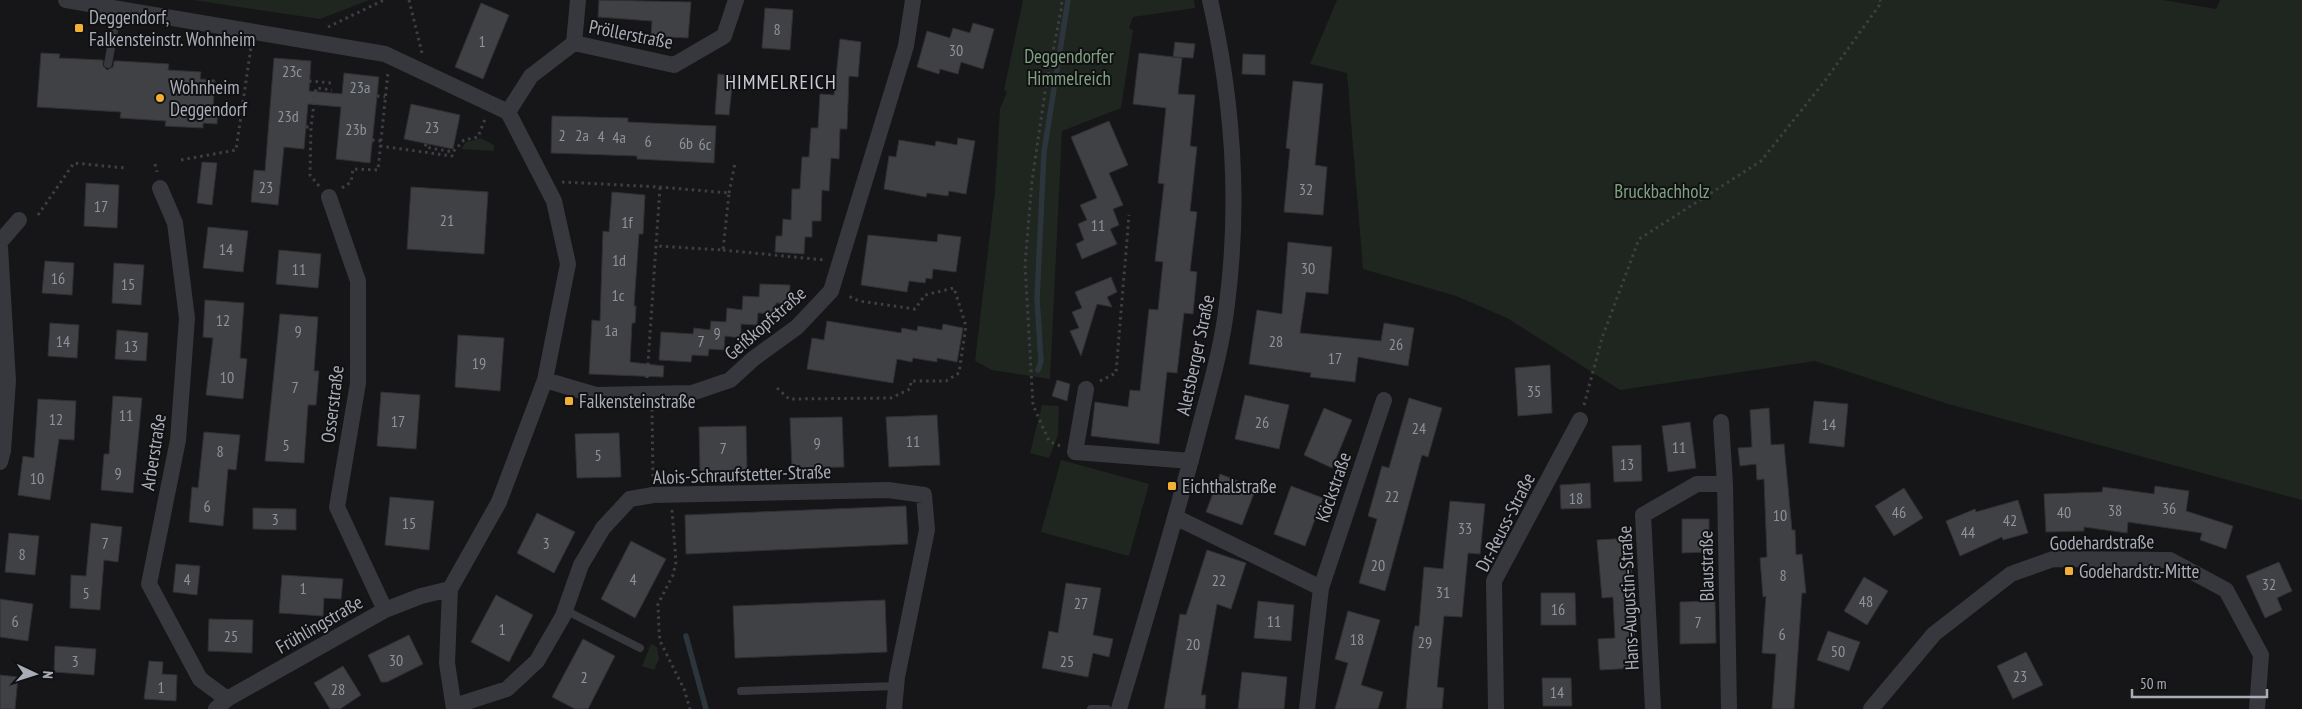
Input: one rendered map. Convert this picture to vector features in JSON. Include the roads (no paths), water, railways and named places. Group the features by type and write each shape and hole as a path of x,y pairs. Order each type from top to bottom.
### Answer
{"street":[{"path":"66,0 385,54 508,112 554,201 568,264 545,380 499,502 450,589 447,663 454,708"},
{"name":"Pröllerstraße","path":"508,112 531,76 574,43 578,0"},
{"name":"Pröllerstraße","path":"574,43 674,65 724,36 736,0"},
{"name":"Geißkopfstraße","path":"545,380 596,395 692,393 730,380 797,327 832,289 906,46 913,0"},
{"name":"Aletsberger Straße","path":"1119,709 1191,461 1216,365 1227,305 1234,217 1232,134 1220,44 1210,0"},
{"name":"Arberstraße","path":"160,188 175,223 187,318 178,440 149,584 200,679 222,704"},
{"name":"Osserstraße","path":"329,197 358,282 358,383 336,506 385,610"},
{"path":"0,242 19,220"},
{"path":"0,247 8,381 3,451 0,462"},
{"path":"1086,389 1074,452 1191,461"},
{"name":"Köckstraße","path":"1307,709 1321,588 1384,400"},
{"name":"Dr.-Reuss-Straße","path":"1496,709 1494,580 1580,420"},
{"name":"Blaustraße","path":"1721,422 1725,484 1729,709"},
{"name":"Hans-Augustin-Straße","path":"1653,709 1643,515 1697,484 1725,484"},
{"name":"Alois-Schraufstetter-Straße","path":"454,708 507,689 537,661 565,610 581,565 603,528 630,499 653,495 888,490 924,495 927,530 896,686 894,709"},
{"path":"1175,517 1321,588"},
{"name":"Godehardstraße","path":"1871,709 1934,634 2011,574 2052,559 2170,560 2226,590 2261,656 2257,709"},
{"name":"Frühlingstraße","path":"222,704 385,610 420,596 450,589"}],"lane":[{"path":"108,64 118,9"},
{"path":"565,610 640,648"},
{"path":"741,691 896,686"},
{"path":"1091,709 1107,709"}],"waterway":[{"path":"1038,370 1041,361 1037,299 1044,152 1068,0"},
{"path":"686,636 706,709"}],"place":[{"name":"Deggendorf, Falkensteinstr. Wohnheim","path":"79,28"},
{"name":"Wohnheim Deggendorf","path":"160,98"},
{"name":"Falkensteinstraße","path":"569,401"},
{"name":"Eichthalstraße","path":"1172,486"},
{"name":"Godehardstr.-Mitte","path":"2069,571"}],"district":[{"name":"HIMMELREICH","path":"781,82"}],"park label":[{"name":"Deggendorfer Himmelreich","path":"1069,67"},
{"name":"Bruckbachholz","path":"1662,191"}]}
